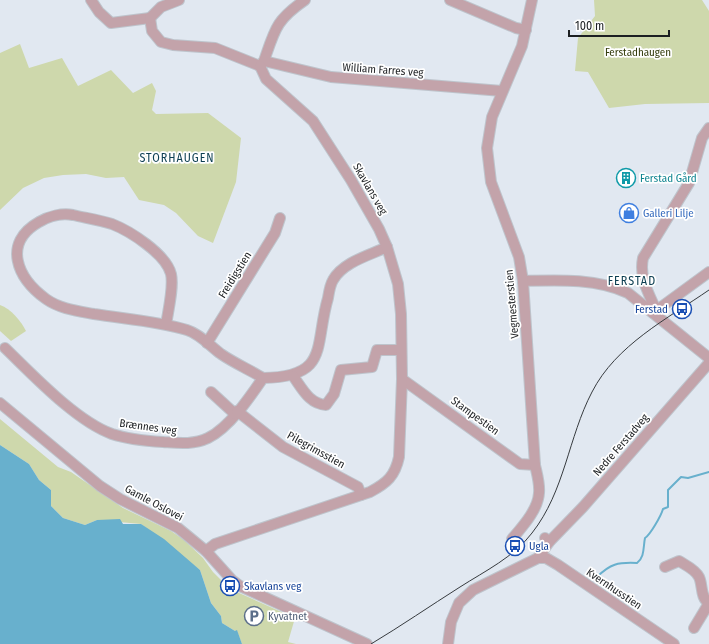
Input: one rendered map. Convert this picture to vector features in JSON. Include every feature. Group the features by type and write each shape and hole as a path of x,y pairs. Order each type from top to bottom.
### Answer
{"street":[{"path":"91,0 99,12 110,23 150,18 161,7 179,0"},
{"path":"262,64 277,25 289,11 305,0"},
{"path":"450,0 516,28 526,30"},
{"name":"Vegmesterstien","path":"512,539 526,521 537,501 539,492 535,465 523,281 520,257 495,195 489,168 488,132 502,91 517,61 526,30 532,0"},
{"name":"William Farres veg","path":"150,18 152,31 161,42 173,45 215,48 262,64 331,78 502,91"},
{"name":"Skavlans veg","path":"206,551 216,544 361,495 386,484 393,477 397,468 402,379 401,314 398,284 387,247 379,229 351,180 313,121 266,79 262,64"},
{"path":"654,311 643,279 641,267 644,258 689,183 702,138 709,128"},
{"path":"166,325 171,274 158,254 135,236 112,224 68,214 46,218 29,227 18,241 16,248 17,262 35,290 46,299 61,307 93,314 166,325 195,333 222,355 264,378 293,376 306,369 316,358 326,303 332,281 338,273 349,265 387,247"},
{"name":"Freidigstien","path":"207,343 276,233 280,218"},
{"path":"654,311 709,272"},
{"path":"523,281 569,281 618,288 654,311 709,358"},
{"name":"Brænnes veg","path":"5,348 49,390 89,422 113,434 160,442 192,444 214,434 236,412 264,378"},
{"path":"293,376 310,398 317,404 326,405 334,394 341,370 372,367 377,350 401,350"},
{"name":"Nedre Ferstadveg","path":"448,644 452,622 459,603 473,590 538,558 547,540 583,507 709,363"},
{"name":"Stampestien","path":"402,379 520,464 535,465"},
{"path":"211,392 236,412"},
{"name":"Gamle Oslovei","path":"0,403 100,486 120,499 178,528 206,551 232,580 240,586 367,644"},
{"name":"Pilegrimsstien","path":"236,412 283,447 358,487 361,495"},
{"name":"Kvernhusstien","path":"538,558 546,558 558,565 674,644"},
{"path":"665,567 679,561 696,572 699,577 704,598 709,603 694,628"}],"green space":[{"name":"Ferstadhaugen","path":"594,0 702,0 709,11 709,103 645,104 609,108 588,72 575,71 578,38 595,16"},
{"path":"20,44 29,68 62,58 78,86 111,70 133,93 152,83 156,91 152,110 156,114 208,113 241,138 236,182 213,243 198,236 176,213 164,205 139,200 124,177 106,178 86,174 44,178 23,188 0,210 0,53"},
{"path":"0,305 8,309 15,316 26,331 11,341 0,331"},
{"path":"0,419 58,467 71,472 123,508 171,531 184,540 203,558 213,572 230,589 295,618 288,642 296,644 242,644 237,631 222,623 221,616 211,603 200,570 141,524 97,520 85,525 63,518 51,506 51,490 39,480 29,464 0,445"}],"water":[{"name":"Kyvatnet","path":"0,445 29,464 39,480 51,490 51,506 63,518 85,525 97,520 120,519 123,524 141,524 164,539 200,570 211,603 221,616 222,623 235,631 237,630 242,644 0,644"}],"waterway":[{"path":"597,577 606,569 615,565 637,563 640,561 643,555 645,538 655,525 663,509 668,507 668,490 681,477 688,478 709,472"}],"tram line":[{"path":"371,644 499,563 525,542 543,517 552,500 584,410 602,375 614,360 644,334 709,290"}],"place":[{"name":"Ferstad Gård","path":"626,178"},
{"name":"Galleri Lilje","path":"629,213"},
{"name":"Ferstad","path":"682,309"},
{"name":"Ugla","path":"515,546"},
{"name":"Skavlans veg","path":"230,586"},
{"name":"Kyvatnet","path":"254,616"}],"district":[{"name":"STORHAUGEN","path":"177,158"},
{"name":"FERSTAD","path":"632,281"}]}
